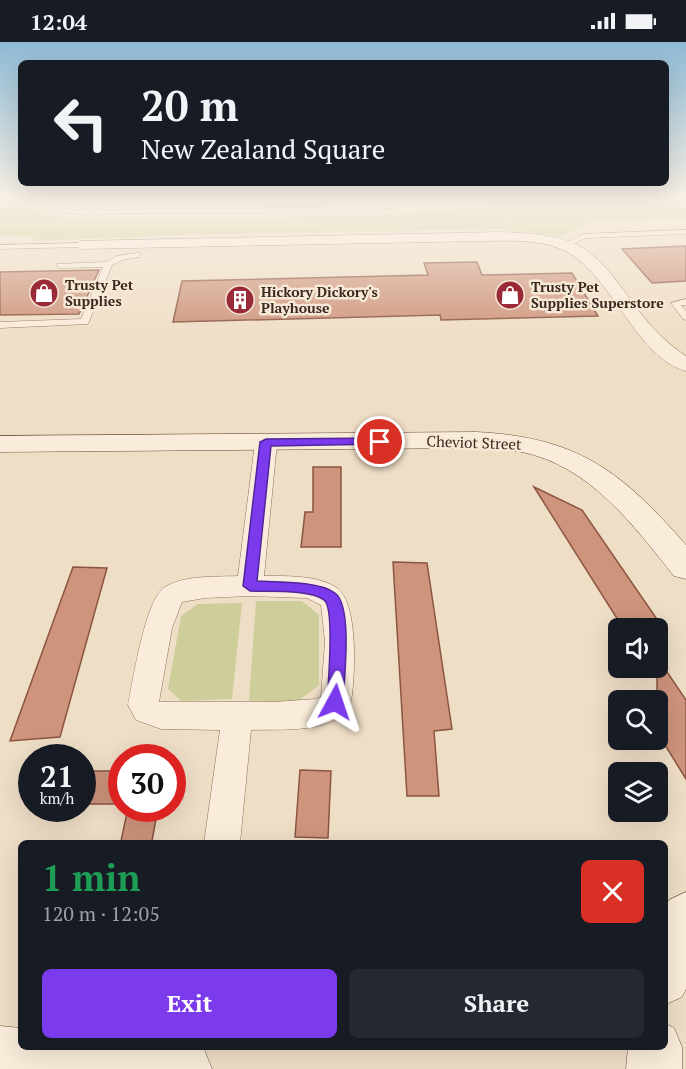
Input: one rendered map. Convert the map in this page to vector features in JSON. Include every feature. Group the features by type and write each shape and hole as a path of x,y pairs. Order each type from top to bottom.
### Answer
{"street":[{"path":"81,245 137,254 350,245"},
{"path":"566,245 592,263 645,330 666,352 686,364"},
{"name":"Cheviot Street","path":"0,444 476,440 530,445 590,469 612,485 629,500 686,567"},
{"path":"250,586 266,442"},
{"path":"250,586 307,589 330,596 338,612 335,702 328,709 311,713 237,715 161,716 147,711 143,705 164,608 171,596 194,590 250,586"},
{"path":"222,840 237,715"},
{"path":"668,968 686,917"},
{"path":"196,1069 199,1050"},
{"path":"654,1069 655,1050"},
{"path":"0,1054 184,1069"}],"lane":[{"path":"0,247 81,245"},
{"path":"60,266 108,264 137,254"},
{"path":"0,325 84,322 108,264"},
{"path":"686,302 675,303 686,316"}],"green space":[{"path":"256,601 302,601 319,615 319,685 297,702 249,701"},
{"path":"242,603 232,699 181,701 168,689 181,616 198,604"}],"building":[{"path":"686,246 686,281 652,283 622,249"},
{"path":"477,262 482,275 572,273 598,316 441,320 440,315 173,322 182,281 428,275 424,263"},
{"name":"Trusty Pet Supplies","path":"99,270 79,314 0,315 0,272"},
{"path":"313,467 341,467 341,547 301,547 305,512 313,512"},
{"path":"534,487 582,510 656,618 617,618"},
{"path":"393,562 427,563 452,729 434,731 439,796 407,796"},
{"path":"73,567 107,568 60,737 10,741"},
{"path":"668,673 686,700 686,779 668,750 668,690 657,690 657,678 668,678"},
{"path":"300,770 331,771 328,838 295,837"},
{"path":"96,771 108,771 108,804 96,804"},
{"path":"125,822 155,822 152,840 121,840"}],"place":[{"name":"Trusty Pet Supplies","path":"44,293"},
{"name":"Trusty Pet Supplies Superstore","path":"510,295"},
{"name":"Hickory Dickory's Playhouse","path":"240,300"}],"route":[{"path":"335,702 338,612 330,596 307,589 250,586 266,442 380,442"}]}
